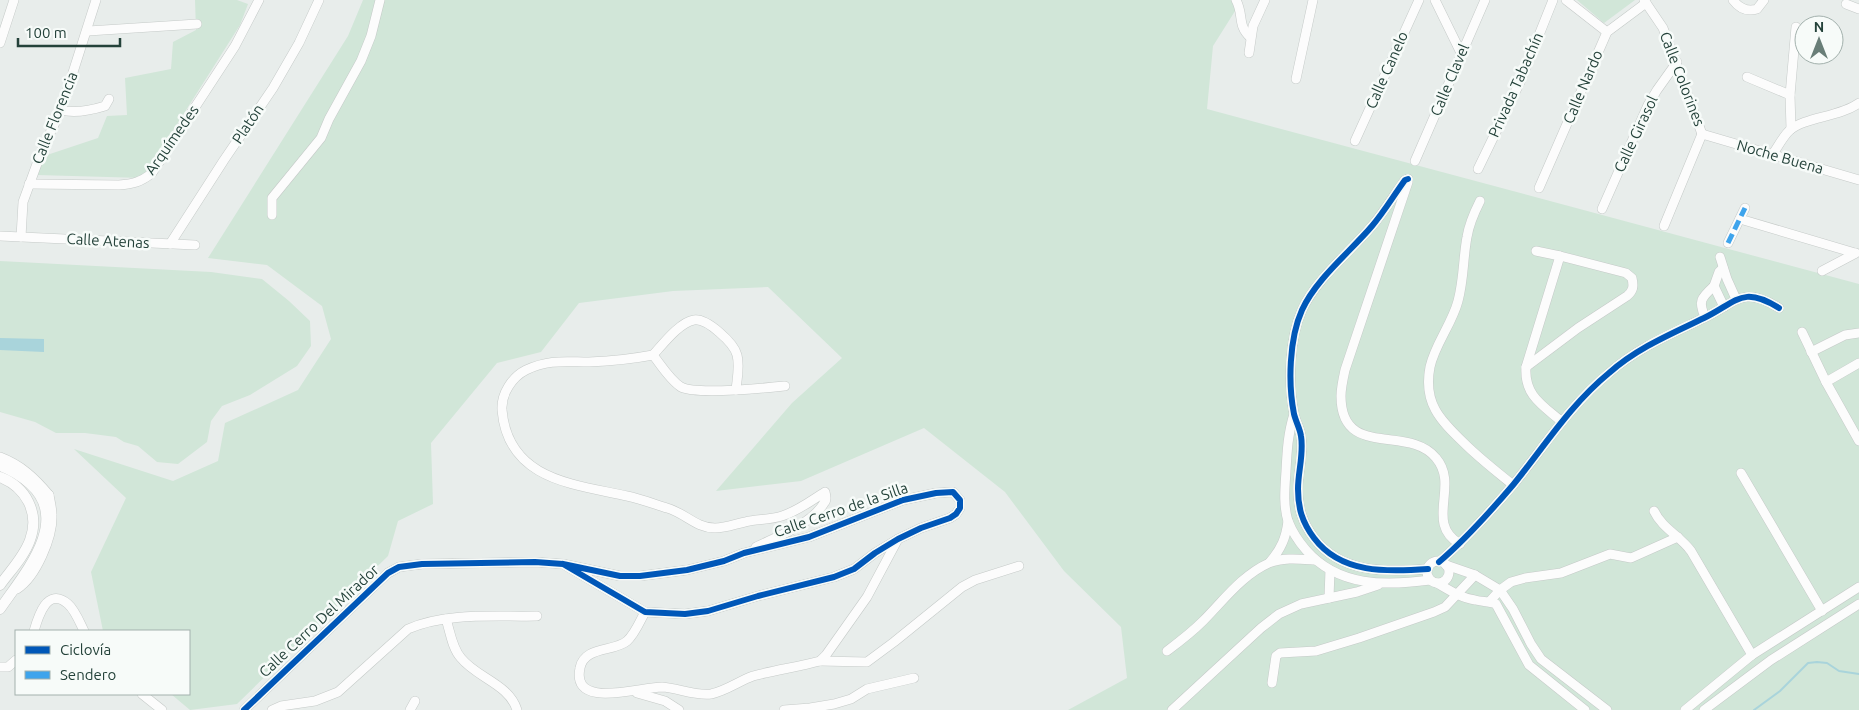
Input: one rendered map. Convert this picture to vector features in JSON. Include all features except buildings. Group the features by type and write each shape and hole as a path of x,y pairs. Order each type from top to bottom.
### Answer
{"street":[{"path":"0,43 14,0"},
{"name":"Calle Florencia","path":"21,237 23,202 42,150 62,110 88,31 96,0"},
{"name":"Arquímedes","path":"29,184 132,184 148,177 235,46 259,0"},
{"name":"Platón","path":"170,244 273,88 299,43 319,0"},
{"path":"272,215 272,198 321,138 329,119 361,62 371,36 380,0"},
{"path":"1236,0 1242,14 1243,30 1250,37"},
{"path":"1249,53 1252,26 1265,0"},
{"path":"1296,79 1313,0"},
{"name":"Calle Canelo","path":"1355,141 1419,0"},
{"path":"1435,0 1461,53"},
{"name":"Calle Clavel","path":"1415,161 1484,0"},
{"name":"Privada Tabachín","path":"1478,169 1520,80 1553,0"},
{"path":"1566,0 1607,32"},
{"path":"1733,0 1737,6 1751,11 1757,10 1764,0"},
{"name":"Calle Nardo","path":"1540,188 1607,32 1645,1"},
{"name":"Calle Colorines","path":"1645,1 1663,28 1702,134"},
{"path":"1846,4 1859,9"},
{"path":"88,31 197,24"},
{"path":"1791,129 1790,95 1794,50"},
{"name":"Calle Girasol","path":"1602,209 1648,105 1677,62"},
{"path":"1747,78 1790,95"},
{"path":"62,110 96,109 105,106 109,99"},
{"path":"1772,155 1791,129 1851,109 1859,103"},
{"path":"1664,226 1702,134"},
{"name":"Noche Buena","path":"1702,134 1859,180"},
{"path":"1428,569 1377,570 1352,566 1335,558 1320,546 1304,525 1299,508 1298,488 1302,458 1301,436 1294,414 1290,365 1293,333 1302,309 1318,285 1373,225 1405,180 1408,179 1344,370 1341,397 1346,420 1351,428 1359,434 1370,438 1418,445 1430,450 1443,470 1445,489 1443,524 1451,539 1460,544"},
{"path":"1480,201 1472,217 1467,237 1464,274 1458,302 1434,358 1428,387 1432,403 1442,421 1478,456 1513,485"},
{"path":"1728,243 1745,208"},
{"path":"1740,219 1857,253"},
{"name":"Calle Atenas","path":"0,236 195,245"},
{"path":"1526,367 1578,328 1632,292 1633,285 1632,278 1626,273 1536,251"},
{"path":"1822,271 1857,253"},
{"path":"1560,256 1526,367 1525,379 1529,391 1561,422"},
{"path":"1720,257 1736,299"},
{"path":"1705,318 1701,301 1714,286 1719,272 1723,268"},
{"path":"1714,286 1724,307"},
{"path":"1443,563 1513,485 1580,400 1609,372 1650,344 1705,318 1736,299 1746,296 1757,298 1768,301 1779,308"},
{"path":"736,390 738,360 736,352 710,324 703,320 694,320 685,323 653,355 625,360 545,362 524,371 512,382 504,396 502,408 504,425 513,447 528,464 552,478 566,483 671,509 695,524 707,528 727,527 782,516 825,492 824,504 813,516 798,526 744,553"},
{"path":"1802,332 1826,382 1859,441"},
{"path":"1811,352 1845,335 1859,333"},
{"path":"653,355 674,381 681,387 691,390 736,390 785,386"},
{"path":"1826,382 1859,362"},
{"path":"1167,651 1201,623 1251,573 1270,562 1280,550 1286,536 1288,521 1285,487 1288,435 1294,414"},
{"path":"1287,456 1302,458"},
{"path":"0,457 11,461 26,471 46,497 46,527 43,540 33,560 0,609"},
{"path":"0,466 22,478 46,497"},
{"path":"1742,473 1822,611"},
{"path":"0,477 16,486 24,494 29,501 33,518 30,541 0,586"},
{"path":"1285,487 1298,488"},
{"name":"Calle Cerro de la Silla","path":"563,564 620,576 640,576 687,570 724,561 744,553 809,538 903,500 947,491 954,492 957,495 960,508 956,514 898,539 854,569 834,577 708,611 685,614 645,612"},
{"path":"1654,510 1658,520 1684,541 1691,551 1752,655"},
{"path":"1288,521 1300,543 1315,560 1345,577 1382,584 1444,581 1448,575 1443,563"},
{"path":"1490,601 1511,582 1561,572 1604,555 1616,554 1631,558 1678,536"},
{"path":"820,660 826,655 866,597 898,539"},
{"path":"1270,562 1297,558 1315,560"},
{"name":"Calle Cerro Del Mirador","path":"244,710 388,573 399,567 422,564 535,562 563,564 645,612"},
{"path":"1586,695 1582,708 1529,665 1496,604 1490,601 1475,600 1458,595 1434,581 1428,577 1428,569 1432,564 1443,563 1475,575 1500,590 1541,659 1607,710"},
{"path":"645,612 628,640 618,647 593,652 583,659 579,676 582,687 589,693 600,697 611,697 662,687 697,694 710,694 753,676 820,660 867,662 962,587 975,580 1019,566"},
{"path":"1329,598 1330,570"},
{"path":"1272,683 1276,656 1280,653 1316,651 1434,612 1445,607 1475,575"},
{"path":"1172,710 1261,628 1279,614 1301,604 1357,592 1382,584"},
{"path":"1685,710 1752,655 1859,587"},
{"path":"34,630 38,614 43,606 47,602 56,599 69,605 83,630"},
{"path":"1704,710 1771,660 1859,604"},
{"path":"272,710 281,706 315,701 338,692 408,629 430,621 537,616"},
{"path":"446,619 459,656 469,667 503,689 514,702 517,710"},
{"path":"1520,651 1524,646 1531,644"},
{"path":"0,668 8,667 15,661"},
{"path":"784,710 834,704 851,699 868,689 914,678"},
{"path":"632,692 647,694 665,701 679,710"},
{"path":"143,695 162,710"},
{"path":"410,710 415,701"}],"green space":[{"path":"195,0 237,0 248,4 240,25 143,178 37,175 44,156 98,138 107,116 127,115 125,78 171,69 173,42 196,30"},
{"path":"363,0 1242,0 1213,46 1207,109 1859,284 1859,710 1068,710 1127,678 1121,627 1064,571 1005,492 924,428 801,481 716,491 792,403 842,358 768,287 673,291 579,303 541,352 497,363 431,443 433,504 398,521 388,556 237,704 190,710 172,695 190,695 190,630 103,630 91,572 126,498 74,449 173,481 218,461 225,423 298,390 331,339 322,306 267,265 208,258 348,36"},
{"path":"1577,0 1635,0 1604,23"},
{"path":"0,261 211,272 262,279 310,321 311,346 297,366 250,395 222,406 211,421 207,442 178,464 157,462 138,446 124,442 116,437 85,433 56,433 35,422 0,412"}],"water":[{"path":"0,338 44,339 44,352 0,350"}],"waterway":[{"path":"1754,710 1780,691 1808,663 1827,663 1839,671 1859,674"}],"marked path":[{"path":"1728,243 1745,208"}],"cycle path":[{"path":"1408,179 1405,180 1372,226 1324,277 1308,299 1294,334 1290,376 1294,414 1302,443 1298,482 1299,502 1306,526 1314,538 1325,550 1351,564 1381,570 1428,569"},
{"path":"1439,562 1496,505 1582,399 1620,364 1655,342 1740,298 1756,298 1767,301 1779,308"},
{"path":"244,710 388,573 399,567 422,564 535,562 563,564 620,576 640,576 687,570 724,561 744,553 809,537 903,500 936,493 953,492 960,500 960,508 950,518 921,528 898,539 854,569 834,577 708,611 685,614 645,612 563,564"}]}
